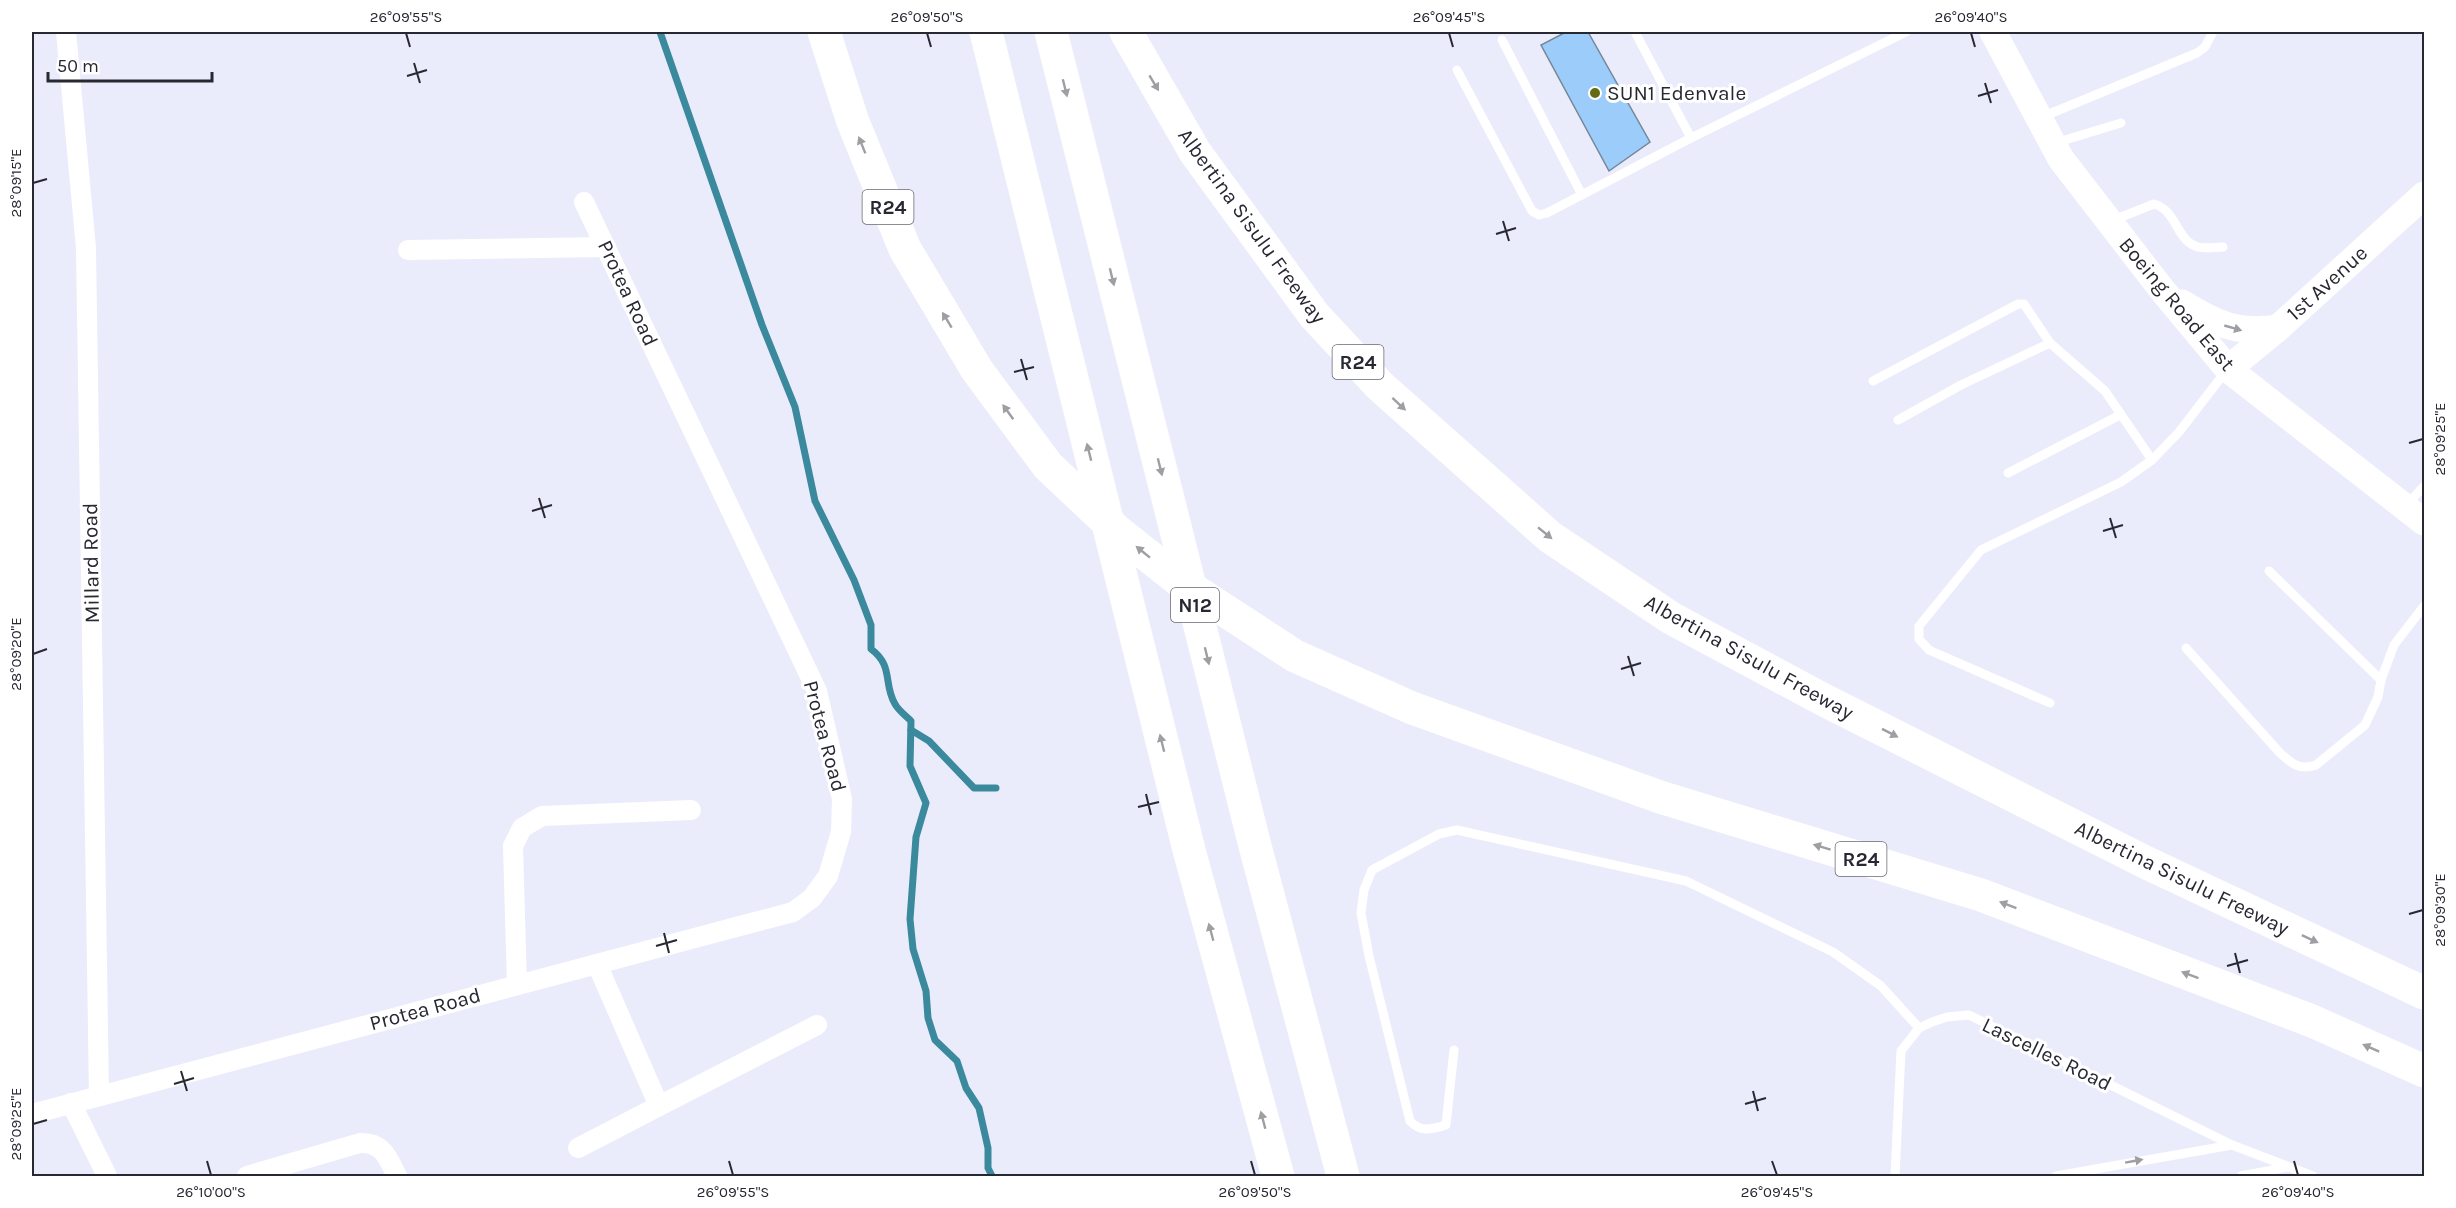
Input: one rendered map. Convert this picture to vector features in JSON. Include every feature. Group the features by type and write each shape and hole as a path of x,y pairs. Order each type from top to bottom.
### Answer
{"highway":[{"name":"R24","path":"825,32 853,122 905,249 977,370 1048,466 1117,531 1180,581 1295,656 1412,708 1660,797 1982,895 2312,1021 2424,1071"},
{"path":"986,32 1189,850 1278,1176"},
{"name":"N12","path":"1051,32 1252,834 1343,1176"},
{"name":"Albertina Sisulu Freeway","path":"1126,32 1195,152 1314,315 1380,386 1550,537 1671,618 1824,700 2147,863 2424,993"}],"main road":[{"name":"Boeing Road East","path":"1993,32 2061,159 2163,291 2228,369 2415,515"},
{"name":"1st Avenue","path":"2228,369 2278,328 2424,195"},
{"path":"2163,291 2211,321 2232,328 2254,332 2278,328"}],"street":[{"name":"Millard Road","path":"66,32 86,248 99,1096"},
{"name":"Protea Road","path":"32,1114 793,912 812,898 828,876 841,832 842,799 816,691 584,202"},
{"path":"408,250 606,247"},
{"path":"517,985 513,846 522,828 542,816 691,810"},
{"path":"597,964 659,1106"},
{"path":"578,1148 817,1025"},
{"path":"72,1103 107,1176"},
{"path":"247,1176 360,1143 370,1143 380,1147 398,1176"}],"lane":[{"path":"1635,32 1691,138"},
{"path":"1456,70 1532,211 1539,215 1906,32"},
{"path":"2040,118 2197,53 2205,47 2213,32"},
{"path":"1502,40 1582,195"},
{"path":"2053,144 2121,123"},
{"path":"2109,221 2154,204 2160,205 2173,218 2189,243 2200,247 2223,247"},
{"path":"1873,381 2018,304 2024,304 2050,343 2105,391 2152,460"},
{"path":"1898,420 1961,385 2050,343"},
{"path":"2050,703 1929,650 1920,639 1919,626 1981,550 2121,482 2152,460 2179,432 2228,369"},
{"path":"2008,472 2120,415"},
{"path":"2415,515 2424,486"},
{"path":"2269,571 2381,680"},
{"path":"2186,648 2278,752 2300,767 2316,765 2365,725 2378,697 2381,680 2394,645 2424,606"},
{"path":"1454,1050 1446,1125 1424,1130 1416,1127 1410,1121 1407,1110 1369,956 1361,913 1364,890 1372,870 1439,834 1458,830 1686,881 1833,952 1881,986 1919,1028 1901,1051 1895,1176"},
{"name":"Lascelles Road","path":"1919,1028 1947,1017 1969,1015 2232,1145 2313,1176"},
{"path":"2056,1176 2096,1172 2232,1145"},
{"path":"2241,1176 2288,1167"}],"building":[{"name":"SUN1 Edenvale","path":"1566,32 1588,32 1650,142 1609,171 1541,45"}],"waterway":[{"path":"660,32 762,325 795,407 815,501 854,580 871,625 871,649 878,655 886,669 891,697 911,721 910,766 926,803 916,837 910,919 913,949 926,991 928,1018 935,1040 957,1061 966,1088 979,1108 988,1148 988,1168 992,1176"},
{"path":"911,730 929,741 974,788 996,788"}],"place":[{"name":"SUN1 Edenvale","path":"1595,93"}]}
